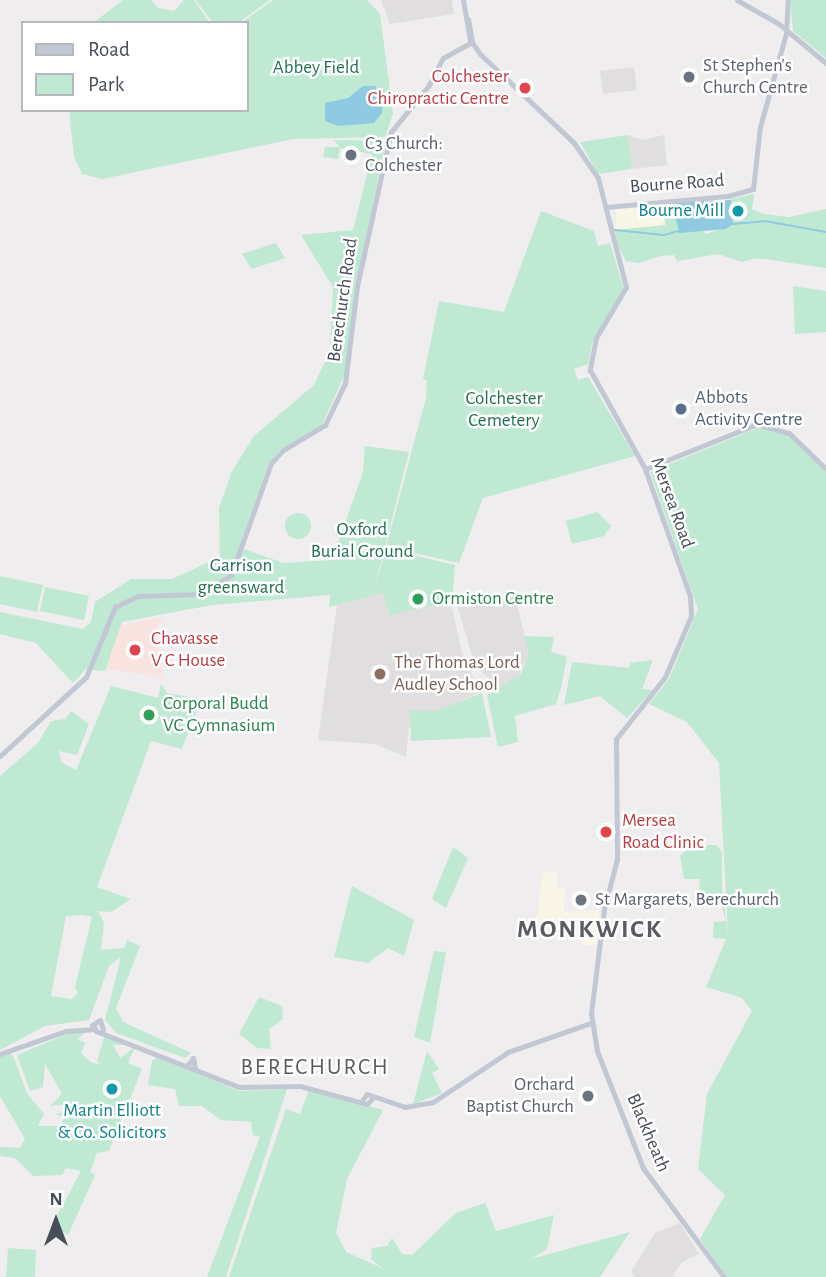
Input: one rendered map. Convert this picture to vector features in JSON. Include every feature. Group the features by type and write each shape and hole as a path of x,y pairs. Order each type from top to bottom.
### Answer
{"street":[{"path":"463,0 472,42"},
{"path":"737,0 786,30 826,63"},
{"path":"786,30 788,0"},
{"name":"Bourne Road","path":"606,207 728,196 753,189 760,127 786,30"},
{"name":"Mersea Road","path":"472,42 577,147 598,178 625,291 596,338 590,370 645,469 687,587 691,616 659,687 616,739 617,859 597,952 592,1023"},
{"name":"Berechurch Road","path":"0,756 86,677 115,607 138,596 202,594 231,575 271,463 283,450 325,425 345,383 358,286 391,132 429,85 443,58 472,42"},
{"path":"645,469 757,424 789,433 826,469"},
{"path":"94,1027 98,1020 119,1037 168,1059 196,1065 209,1074 256,1090 300,1086 363,1099 368,1104 372,1099 405,1107 433,1102 508,1052 592,1023"},
{"name":"Blackheath","path":"592,1023 648,1177 724,1277"},
{"path":"0,1054 82,1029 104,1027"}],"shaded area":[{"path":"381,0 452,0 454,14 390,24"},
{"path":"634,67 637,90 603,94 600,71"},
{"path":"628,135 642,140 664,135 667,165 632,169"},
{"path":"659,200 666,219 660,229 615,230 617,208"},
{"name":"The Thomas Lord Audley School","path":"383,593 390,616 427,606 452,607 462,653 480,692 409,727 406,757 375,744 318,740 337,605"},
{"path":"515,597 529,652 517,680 488,693 493,682 475,666 456,601"},
{"name":"Chavasse V C House","path":"164,616 155,630 164,678 106,668 120,626"},
{"path":"543,871 558,873 557,886 565,888 564,912 600,910 596,945 581,945 581,920 556,926 537,919"},
{"path":"680,1223 699,1254 682,1262 672,1277 635,1277 631,1272 655,1233"}],"green space":[{"path":"123,0 151,0 158,8 174,11 184,0 194,0 209,21 96,21"},
{"path":"196,0 270,0 241,21 212,21"},
{"name":"Abbey Field","path":"273,0 367,0 380,14 393,114 385,137 293,139 102,179 82,174 74,156 69,112 248,112 248,21 244,21"},
{"path":"790,0 826,0 826,58 793,31"},
{"path":"628,135 632,169 598,174 580,142"},
{"path":"334,140 386,141 356,286 351,361 322,425 282,448 269,463 239,547 283,563 332,560 363,472 365,446 409,452 374,590 386,549 455,565 452,607 427,606 390,616 383,593 329,607 330,595 212,605 122,622 105,671 86,669 73,683 36,643 0,634 0,612 83,629 91,622 95,602 131,579 172,579 220,557 219,508 232,471 254,436 314,385 330,351 333,287 301,235 353,230 372,154 340,148 338,159 323,157 325,147 340,147"},
{"path":"754,194 752,209 764,214 789,217 826,209 826,268 756,258 742,262 718,254 677,261 674,255 661,256 639,263 626,261 618,246 615,230 666,225 659,200 677,200 706,234 733,224 731,199"},
{"name":"Colchester Cemetery","path":"541,211 594,231 598,246 610,243 624,290 592,344 588,364 574,369 578,380 588,377 635,456 483,498 459,563 386,547 426,398 427,380 423,379 439,301 504,312"},
{"path":"276,243 285,258 252,269 242,254"},
{"path":"793,286 826,291 826,332 795,334"},
{"path":"762,426 785,432 826,470 826,1277 727,1277 700,1239 725,1195 698,1169 707,1094 752,1011 742,998 706,987 726,939 713,938 714,922 726,921 720,901 699,899 700,879 684,879 680,855 695,845 716,845 722,852 722,887 728,936 719,763 687,722 649,704 669,679 698,609 650,472"},
{"path":"597,512 611,526 604,536 572,544 566,521"},
{"path":"298,513 307,517 311,526 307,535 298,539 289,535 285,526 289,517"},
{"path":"0,576 43,585 37,612 0,604"},
{"path":"45,587 89,596 84,620 40,611"},
{"path":"524,636 554,637 551,652 567,657 561,688 556,704 515,716 518,742 498,747 487,695 521,674 529,652"},
{"path":"653,660 642,689 653,690 627,718 600,696 564,705 572,662 629,668 630,663"},
{"name":"Corporal Budd VC Gymnasium","path":"161,684 167,693 201,699 182,749 151,741 97,887 131,899 111,912 98,911 104,923 101,950 124,948 127,940 140,946 116,1008 123,1022 191,1053 185,1058 116,1033 105,1020 121,957 109,966 89,1020 45,1026 0,1050 0,776 38,743 51,721 65,719 71,711 89,724 77,755 59,751 61,762 76,770 111,686 158,698","holes":["66,916 92,917 75,987 78,993 72,999 51,996"]},
{"path":"482,693 491,737 411,741 410,710 437,711"},
{"path":"453,847 468,858 446,908 432,899"},
{"path":"352,886 414,920 404,956 388,948 368,963 334,957"},
{"path":"434,951 446,952 430,1043 414,1037"},
{"path":"259,997 282,1006 283,1019 269,1029 271,1049 257,1048 239,1034"},
{"path":"74,1031 86,1032 77,1039 85,1043 81,1053 92,1063 101,1064 97,1061 105,1035 127,1045 113,1045 120,1058 135,1047 128,1063 142,1069 109,1151 97,1153 90,1172 95,1175 68,1235 52,1225 81,1171 66,1168 62,1175 33,1176 15,1158 0,1156 0,1147 20,1148 25,1139 0,1096 0,1056 10,1053 14,1058 27,1093 44,1114 38,1126 62,1126 63,1117 56,1114 76,1109 76,1103 50,1106 62,1094 45,1064 43,1087 30,1091 17,1055"},
{"path":"427,1051 439,1069 432,1073 442,1093 413,1104"},
{"path":"158,1057 239,1091 287,1089 226,1277 207,1277 260,1137 253,1135 251,1122 221,1120 202,1106 179,1106 175,1089 148,1085 152,1061"},
{"path":"309,1090 383,1110 347,1179 336,1233 346,1252 382,1268 371,1259 372,1248 387,1246 392,1238 402,1254 412,1255 456,1213 485,1203 496,1231 554,1215 547,1249 531,1259 630,1232 600,1277 229,1277 286,1109 300,1114"},
{"path":"8,1248 36,1250 35,1277 6,1277"}],"water":[{"path":"363,86 375,86 383,95 382,113 374,123 338,126 325,121 325,103 348,98"},
{"path":"731,200 733,224 726,229 679,233 672,202"}],"waterway":[{"path":"733,224 765,221 826,232"},
{"path":"615,230 664,235 678,231"}],"place":[{"name":"St Stephen's Church Centre","path":"689,77"},
{"name":"Colchester Chiropractic Centre","path":"525,88"},
{"name":"C3 Church: Colchester","path":"351,155"},
{"name":"Bourne Mill","path":"738,211"},
{"name":"Abbots Activity Centre","path":"681,409"},
{"name":"Ormiston Centre","path":"418,599"},
{"name":"Chavasse V C House","path":"135,650"},
{"name":"The Thomas Lord Audley School","path":"380,674"},
{"name":"Corporal Budd VC Gymnasium","path":"149,715"},
{"name":"Mersea Road Clinic","path":"606,832"},
{"name":"St Margarets, Berechurch","path":"581,900"},
{"name":"Martin Elliott & Co. Solicitors","path":"112,1089"},
{"name":"Orchard Baptist Church","path":"588,1096"}],"district":[{"name":"MONKWICK","path":"590,930"},
{"name":"BERECHURCH","path":"315,1068"}],"park label":[{"name":"Oxford Burial Ground","path":"362,541"},
{"name":"Garrison greensward","path":"241,577"}]}
